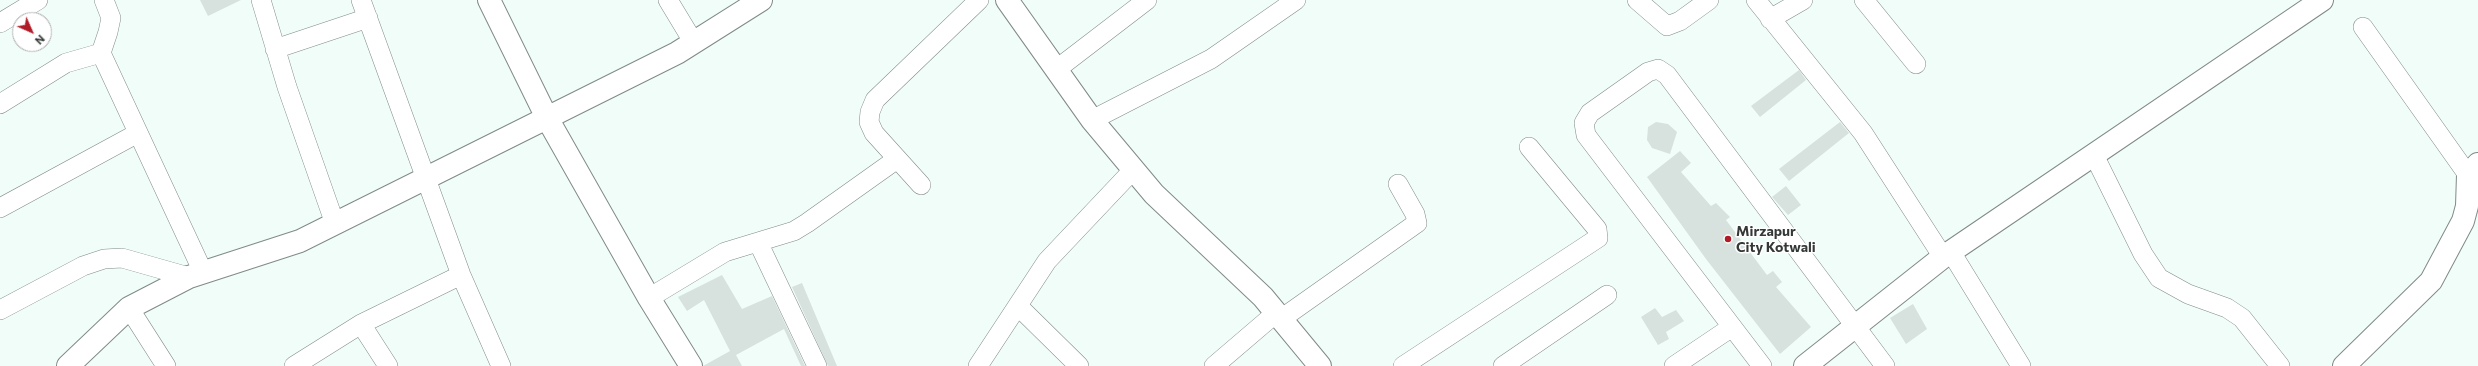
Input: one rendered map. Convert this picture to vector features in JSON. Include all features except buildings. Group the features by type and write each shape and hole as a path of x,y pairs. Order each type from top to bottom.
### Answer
{"street":[{"path":"0,23 38,0"},
{"path":"104,0 111,18 101,53 138,133 196,275"},
{"path":"261,0 275,49 334,224"},
{"path":"361,0 427,177 461,275 501,366"},
{"path":"489,0 547,118 649,298 691,366"},
{"path":"668,0 694,43"},
{"path":"68,366 129,308 196,275 300,241 694,43 762,0"},
{"path":"920,185 874,133 869,122 870,112 875,100 979,0"},
{"path":"1007,0 1092,120 1154,194 1263,297 1320,366"},
{"path":"1056,69 1147,0"},
{"path":"1092,120 1211,59 1296,0"},
{"path":"1637,0 1667,26 1680,22 1709,0"},
{"path":"1756,0 1863,133 2021,366"},
{"path":"1770,19 1803,0"},
{"path":"1864,0 1916,64"},
{"path":"1805,366 1947,255 2322,0"},
{"path":"275,49 368,18"},
{"path":"2344,366 2431,281 2463,221 2473,208 2473,169 2363,27"},
{"path":"0,103 54,69 101,53"},
{"path":"1762,366 1586,135 1584,123 1590,113 1648,72 1658,69 1667,75 1885,366"},
{"path":"0,208 138,133"},
{"path":"1403,366 1598,238 1597,229 1529,147"},
{"path":"2094,155 2143,254 2159,278 2188,294 2227,308 2242,318 2280,366"},
{"path":"649,298 725,252 794,231 897,159"},
{"path":"978,366 1047,261 1134,169"},
{"path":"1214,366 1279,316 1418,223 1415,214 1398,184"},
{"path":"758,242 817,366"},
{"path":"0,310 84,266 104,259 122,258 196,275"},
{"path":"294,366 316,360 361,324 461,275"},
{"path":"1503,366 1607,295"},
{"path":"1018,306 1079,366"},
{"path":"129,308 166,366"},
{"path":"361,324 388,366"},
{"path":"1674,366 1732,327"}],"place":[{"name":"Mirzapur City Kotwali","path":"1728,239"}]}
